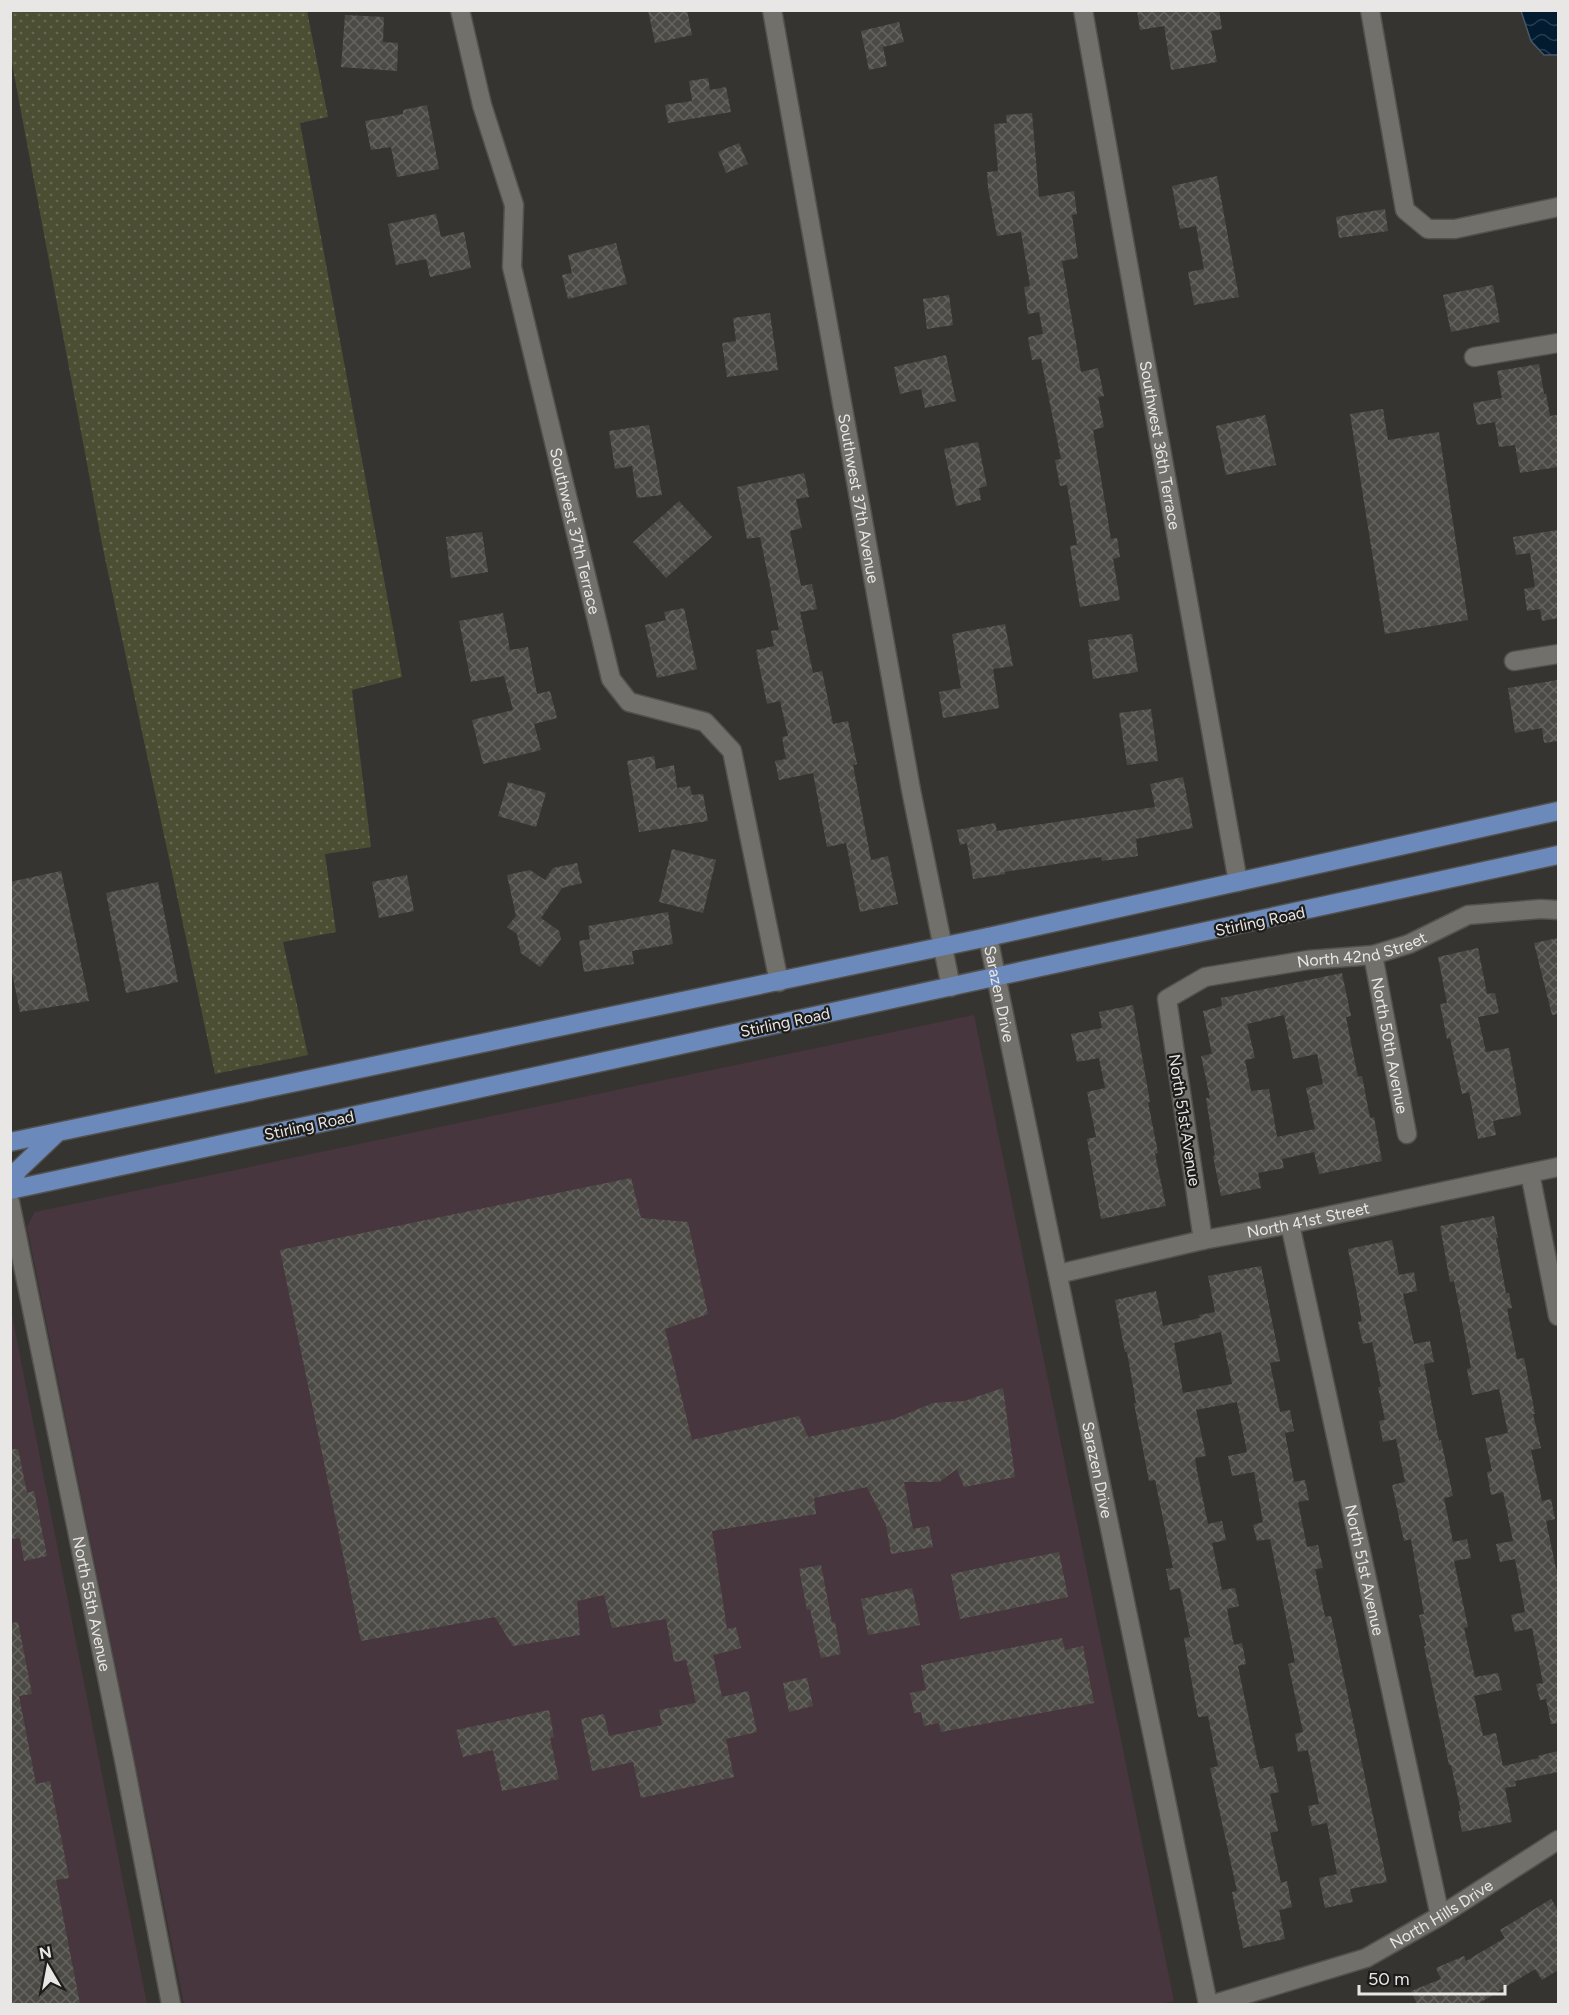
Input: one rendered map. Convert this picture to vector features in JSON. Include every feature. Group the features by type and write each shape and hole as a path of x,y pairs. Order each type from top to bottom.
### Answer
{"main road":[{"path":"10,1142 779,982 1558,811"},
{"name":"Stirling Road","path":"10,1188 996,978 1558,855"},
{"path":"10,1188 18,1170 59,1131"}],"street":[{"name":"Southwest 37th Terrace","path":"460,10 482,105 514,205 512,267 611,679 628,702 705,722 732,751 779,982"},
{"name":"Southwest 37th Avenue","path":"772,10 911,790 951,987"},
{"name":"Southwest 36th Terrace","path":"1083,10 1238,882"},
{"path":"1371,10 1405,210 1428,229 1455,229 1558,207"},
{"path":"1474,357 1558,343"},
{"path":"1514,662 1558,654"},
{"name":"North 42nd Street","path":"1167,999 1205,977 1308,960 1372,955 1409,944 1468,915 1541,909 1558,910"},
{"name":"Sarazen Drive","path":"988,937 1208,2004"},
{"name":"North 50th Avenue","path":"1372,955 1407,1134"},
{"name":"North 51st Avenue","path":"1167,999 1203,1240"},
{"name":"North 41st Street","path":"1058,1274 1203,1240 1290,1224 1558,1167"},
{"path":"1530,1173 1558,1317"},
{"name":"North 55th Avenue","path":"10,1202 124,1760 171,2004"},
{"name":"North 51st Avenue","path":"1290,1224 1440,1916"},
{"name":"North Hills Drive","path":"1214,2004 1366,1958 1440,1916 1558,1840"}],"shaded area":[{"path":"974,1015 1174,2001 1159,2004 184,2004 27,1227 35,1212"},
{"path":"11,1310 147,2004 11,2004"}],"green space":[{"path":"10,11 307,11 328,117 300,123 402,677 352,690 371,847 325,854 336,932 283,942 308,1055 215,1074 103,549 11,58"}],"water":[{"path":"1521,11 1558,11 1558,55 1544,55 1531,41"}],"building":[{"path":"648,10 687,10 692,35 655,43"},
{"path":"1137,10 1219,10 1222,29 1211,31 1217,62 1171,70 1164,26 1140,30"},
{"path":"345,15 384,17 383,42 398,43 397,71 341,67"},
{"path":"899,22 904,42 883,47 887,66 869,70 861,31"},
{"path":"708,78 710,90 726,87 731,112 668,123 665,105 692,101 689,81"},
{"path":"427,105 439,169 397,177 391,147 371,150 365,121 403,114 403,110"},
{"path":"1032,113 1039,197 1074,191 1077,214 1072,215 1078,258 1062,261 1081,372 1098,368 1104,396 1098,397 1104,427 1093,430 1111,539 1117,538 1120,557 1113,559 1120,600 1080,607 1070,546 1077,545 1067,485 1060,486 1055,460 1061,459 1041,359 1032,360 1028,337 1043,334 1039,312 1028,314 1024,287 1030,286 1021,232 997,236 988,188 987,172 998,171 994,124 1007,123 1006,115"},
{"path":"739,143 748,164 726,173 718,152"},
{"path":"1217,176 1239,297 1194,305 1188,272 1204,269 1196,226 1180,229 1172,186"},
{"path":"1385,209 1388,231 1339,238 1336,217"},
{"path":"436,214 441,237 464,232 471,268 430,277 426,259 396,265 388,224"},
{"path":"616,243 627,284 568,299 562,275 572,273 568,255"},
{"path":"1493,285 1500,322 1451,332 1443,295"},
{"path":"949,295 953,325 927,329 923,299"},
{"path":"770,313 778,370 727,377 722,343 736,341 733,318"},
{"path":"946,355 956,401 925,408 921,389 900,394 894,367"},
{"path":"1539,364 1550,416 1557,415 1558,467 1520,473 1515,445 1499,447 1495,422 1477,425 1473,403 1502,398 1497,371"},
{"path":"1383,409 1388,440 1439,432 1468,620 1385,634 1350,414"},
{"path":"1265,415 1276,465 1226,475 1216,426"},
{"path":"649,425 662,495 637,498 632,466 615,469 609,431"},
{"path":"978,442 987,486 979,488 981,500 956,506 944,449"},
{"path":"804,473 809,497 796,499 802,528 790,531 801,586 812,584 817,609 800,612 813,673 822,671 833,724 848,721 857,764 853,765 871,860 888,856 898,904 860,912 846,843 827,847 813,773 779,780 775,761 786,759 782,737 788,736 780,701 767,704 756,650 774,646 771,631 779,630 760,537 747,539 737,487"},
{"path":"679,501 712,537 666,578 633,542"},
{"path":"1558,530 1558,618 1542,621 1540,609 1527,611 1524,589 1535,587 1530,553 1516,555 1513,537"},
{"path":"482,532 488,572 451,578 446,537"},
{"path":"684,608 697,669 657,678 645,625 666,620 664,612"},
{"path":"503,613 510,650 528,647 537,694 550,691 557,718 534,724 541,750 483,764 472,720 513,710 504,676 471,682 459,621"},
{"path":"1005,624 1013,666 993,669 999,708 943,718 939,692 961,688 952,634"},
{"path":"1132,634 1138,672 1093,679 1088,640"},
{"path":"1558,680 1558,741 1544,743 1542,728 1515,733 1508,688"},
{"path":"1151,709 1158,761 1127,765 1119,713"},
{"path":"654,756 656,769 674,765 677,788 690,786 692,795 703,794 708,821 639,832 627,761"},
{"path":"1183,777 1193,828 1136,839 1138,856 1102,861 1101,857 973,879 967,843 960,845 957,830 995,823 997,831 1155,807 1150,784"},
{"path":"508,782 546,793 536,827 498,816"},
{"path":"672,849 716,860 703,913 659,902"},
{"path":"577,863 582,883 562,888 541,918 559,931 561,939 540,967 521,953 517,934 507,927 516,916 507,875 530,870 545,880 553,868"},
{"path":"61,871 89,1001 20,1012 10,963 10,882"},
{"path":"407,875 414,911 379,918 372,882"},
{"path":"158,882 178,982 126,993 106,893"},
{"path":"668,912 673,944 632,951 634,964 584,972 579,941 590,939 588,926"},
{"path":"1558,938 1558,1014 1552,1015 1534,943"},
{"path":"1478,948 1487,994 1495,993 1499,1013 1478,1017 1486,1052 1509,1048 1521,1115 1493,1121 1496,1135 1478,1139 1469,1092 1462,1094 1450,1038 1447,1039 1440,1004 1447,1003 1438,957"},
{"path":"1342,973 1351,1016 1346,1017 1358,1077 1362,1076 1370,1118 1374,1117 1382,1161 1319,1174 1314,1152 1282,1159 1284,1168 1258,1173 1261,1188 1221,1196 1213,1156 1215,1156 1206,1098 1210,1098 1201,1056 1212,1054 1203,1011 1222,1006 1221,998","holes":["1284,1015 1293,1059 1317,1054 1323,1084 1306,1088 1315,1129 1277,1137 1269,1089 1251,1091 1245,1060 1255,1058 1247,1024"]},
{"path":"1133,1005 1158,1153 1155,1154 1166,1206 1101,1219 1087,1139 1096,1137 1087,1092 1105,1088 1099,1058 1077,1062 1071,1034 1102,1028 1099,1012"},
{"path":"631,1178 641,1218 688,1222 708,1314 665,1329 692,1440 799,1416 808,1437 894,1419 933,1403 964,1401 1003,1388 1015,1477 964,1487 957,1469 939,1482 904,1482 913,1529 929,1526 933,1547 891,1554 886,1525 867,1487 814,1498 816,1514 712,1531 727,1629 736,1627 741,1648 713,1655 722,1697 748,1691 757,1732 726,1739 734,1777 641,1798 633,1762 592,1771 581,1719 604,1714 609,1736 662,1725 659,1710 696,1703 686,1660 674,1662 666,1619 612,1628 604,1595 577,1601 580,1635 513,1646 495,1617 361,1641 280,1250"},
{"path":"1494,1216 1506,1293 1509,1293 1512,1308 1507,1309 1517,1359 1524,1358 1541,1448 1531,1450 1542,1501 1551,1499 1555,1519 1546,1521 1556,1569 1558,1569 1558,1723 1551,1724 1546,1699 1540,1700 1536,1684 1543,1683 1532,1628 1515,1632 1511,1615 1525,1612 1515,1559 1500,1562 1496,1544 1513,1541 1503,1492 1491,1495 1487,1472 1492,1471 1485,1438 1508,1433 1499,1389 1472,1395 1467,1369 1471,1368 1454,1281 1450,1282 1440,1226"},
{"path":"1392,1240 1399,1275 1414,1272 1417,1291 1403,1294 1414,1344 1430,1341 1434,1362 1424,1364 1439,1441 1441,1440 1453,1496 1444,1498 1453,1542 1467,1539 1471,1558 1454,1561 1468,1627 1464,1628 1475,1677 1498,1673 1502,1690 1474,1696 1483,1736 1496,1733 1503,1766 1558,1751 1558,1772 1515,1781 1516,1786 1505,1788 1512,1822 1462,1832 1458,1811 1461,1811 1424,1646 1426,1646 1419,1615 1424,1614 1411,1539 1404,1541 1392,1485 1405,1482 1396,1439 1383,1442 1379,1421 1385,1420 1378,1387 1381,1387 1372,1342 1363,1344 1358,1322 1362,1321 1348,1249"},
{"path":"1261,1266 1280,1361 1270,1363 1280,1412 1290,1410 1294,1431 1285,1433 1294,1482 1305,1480 1309,1500 1298,1502 1307,1547 1318,1545 1323,1568 1315,1569 1325,1617 1331,1616 1387,1882 1350,1889 1353,1902 1325,1908 1319,1878 1337,1874 1327,1823 1312,1826 1308,1806 1319,1804 1308,1750 1298,1752 1295,1734 1303,1732 1288,1664 1295,1662 1270,1539 1257,1541 1253,1525 1263,1522 1254,1472 1232,1476 1228,1456 1247,1452 1237,1402 1196,1410 1206,1456 1195,1458 1197,1471 1208,1524 1222,1521 1226,1540 1212,1543 1222,1590 1235,1588 1239,1606 1227,1609 1234,1645 1242,1643 1246,1664 1238,1666 1260,1769 1273,1766 1279,1792 1270,1794 1278,1831 1270,1833 1281,1883 1287,1881 1292,1907 1279,1910 1285,1939 1243,1948 1232,1892 1237,1891 1210,1768 1218,1766 1208,1716 1198,1717 1184,1638 1190,1637 1180,1588 1170,1590 1166,1569 1173,1568 1155,1480 1149,1481 1127,1352 1125,1352 1115,1300 1156,1291 1163,1326 1200,1318 1199,1315 1215,1312 1208,1276","holes":["1221,1332 1232,1384 1183,1393 1174,1343"]},
{"path":"10,1449 18,1449 27,1493 34,1491 47,1556 24,1561 20,1538 10,1539"},
{"path":"1059,1552 1068,1597 960,1619 951,1574"},
{"path":"821,1565 841,1654 821,1658 810,1609 807,1610 799,1569"},
{"path":"912,1588 920,1625 868,1635 861,1599"},
{"path":"18,1622 32,1694 19,1696 36,1784 50,1781 69,1878 56,1880 80,2004 10,2004 10,1623"},
{"path":"1062,1638 1065,1650 1083,1646 1094,1703 941,1732 939,1723 924,1726 921,1712 914,1713 910,1693 926,1690 921,1665"},
{"path":"807,1678 813,1706 789,1712 783,1683"},
{"path":"549,1710 554,1737 550,1738 559,1779 502,1791 493,1750 463,1757 456,1730"},
{"path":"1551,1899 1558,1910 1558,1970 1542,1980 1535,1969 1478,2004 1417,2004 1411,1991 1441,1979 1436,1968 1464,1956 1466,1961 1505,1938 1500,1930"}]}
